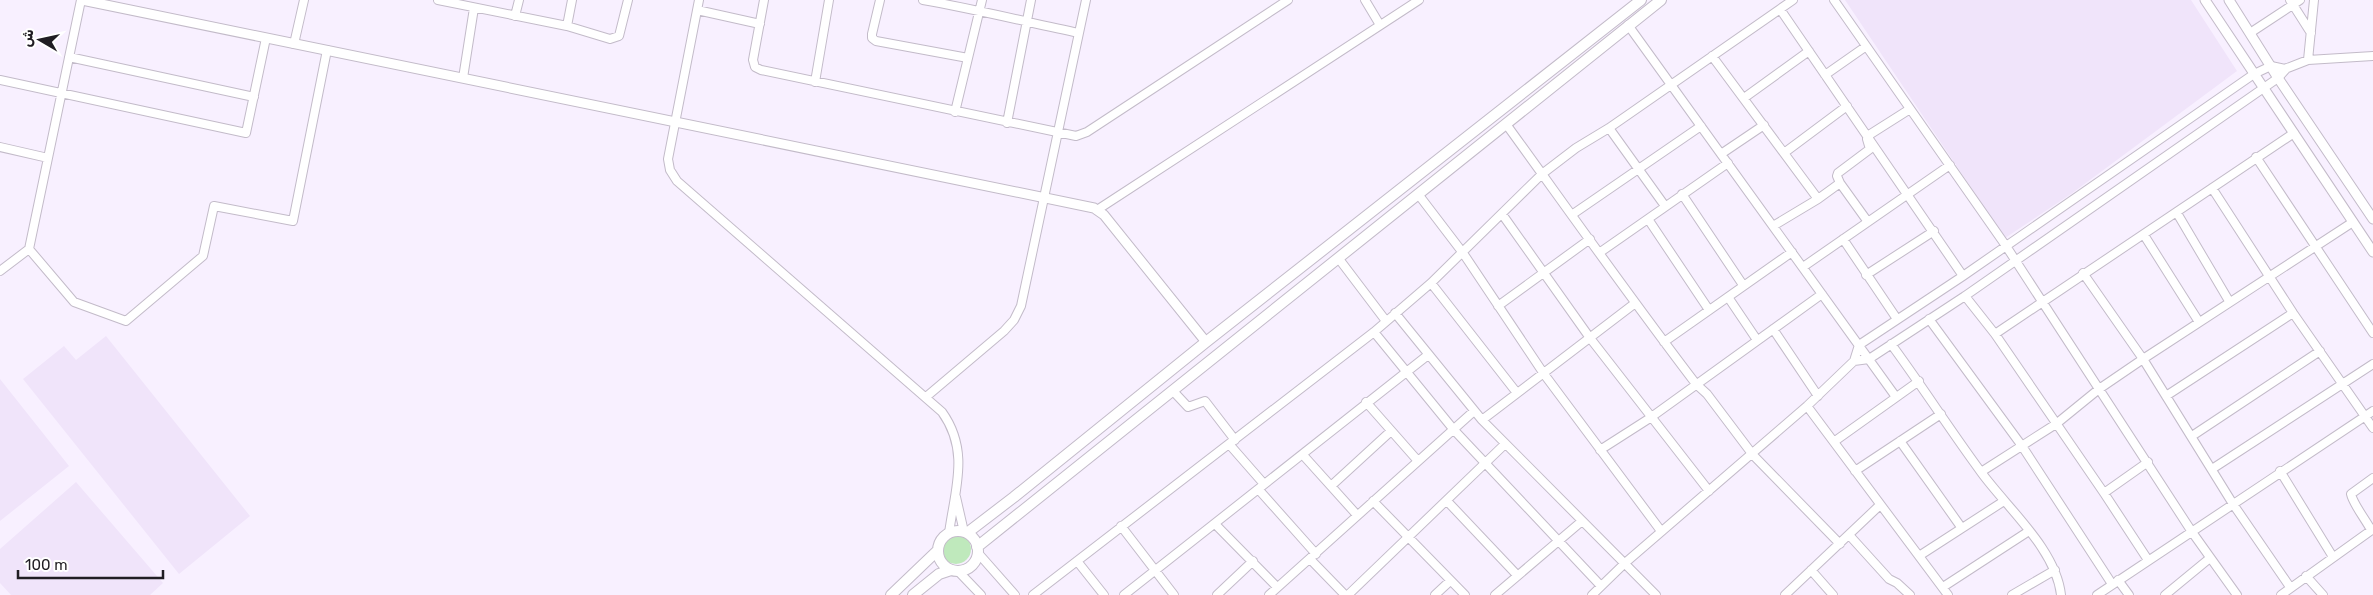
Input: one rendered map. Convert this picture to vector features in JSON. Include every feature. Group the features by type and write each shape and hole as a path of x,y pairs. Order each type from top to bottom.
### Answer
{"main road":[{"path":"912,595 940,574 969,568 978,550 1173,391 1661,0"},
{"path":"965,533 1014,498 1206,342 1638,1"},
{"path":"955,571 944,566 939,559 938,551 941,540 949,533 965,533 972,537 978,550"},
{"path":"891,595 938,551"}],"street":[{"path":"0,270 29,249 82,0 1043,197 1097,210 1206,342"},
{"path":"294,44 304,0"},
{"path":"438,0 566,26 610,39 619,36 628,0"},
{"path":"515,16 519,0"},
{"path":"566,26 572,0"},
{"path":"699,0 668,159 670,170 677,181 942,412 956,437 960,462 949,533"},
{"path":"764,0 753,60 755,67 761,70 1076,136 1087,132 1288,0"},
{"path":"815,82 829,0"},
{"path":"880,0 872,34 872,38 876,41 968,58"},
{"path":"923,0 980,10 1079,33"},
{"path":"955,112 982,0"},
{"path":"1007,122 1031,0"},
{"path":"926,397 1004,331 1018,313 1023,299 1086,0"},
{"path":"1366,0 1380,25"},
{"path":"1097,210 1419,0"},
{"path":"1034,595 1120,526 1374,332 1431,283 1542,174 1576,148 1609,128 1793,0"},
{"path":"1834,0 1865,47 1950,164 2006,246 2014,262 2100,389 2233,594"},
{"path":"2205,0 2373,252"},
{"path":"2229,0 2278,78 2370,208 2373,219"},
{"path":"2308,60 2314,0"},
{"path":"2250,33 2294,2 2311,33"},
{"path":"463,78 474,8"},
{"path":"1780,9 1934,231 1963,276"},
{"path":"697,10 760,24"},
{"path":"1628,25 1896,397"},
{"path":"0,80 246,133 266,38"},
{"path":"1825,75 1865,47"},
{"path":"29,249 74,302 126,321 203,256 214,206 292,221 327,50"},
{"path":"1744,98 1809,51"},
{"path":"1712,56 1818,199"},
{"path":"1854,361 1869,359 1965,296 2278,78 2287,68 2308,60 2373,56"},
{"path":"69,57 254,97"},
{"path":"1593,595 1625,562 1753,455 1818,396 1854,361 1859,345 1963,276 2254,74 2271,66 2287,68"},
{"path":"1784,153 1847,106"},
{"path":"1868,136 1910,108"},
{"path":"1506,124 1573,214 1634,304 1696,384 1707,394 1753,455 1840,544"},
{"path":"1721,154 1764,125"},
{"path":"1573,214 1701,126"},
{"path":"1609,128 1665,206"},
{"path":"1995,334 2083,273 2144,235 2256,157 2294,133"},
{"path":"1868,136 1870,149 1838,173 1837,176 1868,222"},
{"path":"0,147 48,158"},
{"path":"2256,157 2373,333"},
{"path":"1599,253 1728,164"},
{"path":"1803,267 1950,164"},
{"path":"1773,226 1818,199 1840,183"},
{"path":"2212,188 2293,313 2373,428"},
{"path":"1418,194 1463,252 1544,374 1661,532"},
{"path":"1682,194 1743,285"},
{"path":"2177,212 2229,301"},
{"path":"1502,214 1590,338 1650,418 1709,491"},
{"path":"1648,218 1709,310"},
{"path":"1981,472 2056,424 2100,389 2229,301 2353,222"},
{"path":"1866,275 1934,231"},
{"path":"2144,235 2199,322"},
{"path":"1498,306 1590,239"},
{"path":"1843,239 1897,319"},
{"path":"1664,342 1792,252"},
{"path":"1339,259 1386,321"},
{"path":"2083,273 2143,359 2233,504 2290,588"},
{"path":"1431,283 1517,393"},
{"path":"1600,450 1650,418 1822,294"},
{"path":"1965,296 1995,334 2104,492 2148,560"},
{"path":"1728,297 1757,340"},
{"path":"1482,420 1634,304"},
{"path":"1395,313 1482,420 1656,595"},
{"path":"2166,396 2293,313"},
{"path":"1929,319 2022,446 2115,582 2129,595"},
{"path":"1773,329 1818,396"},
{"path":"1374,332 1454,430 1601,586"},
{"path":"1891,344 1919,381 1981,472 2029,531 2055,570 2061,595"},
{"path":"2192,436 2320,351"},
{"path":"1124,595 1303,455 1366,402 1428,355"},
{"path":"2212,469 2373,364"},
{"path":"1835,441 1919,381"},
{"path":"1173,391 1188,407 1205,401 1262,487 1313,556 1346,595 1505,444"},
{"path":"1366,402 1418,461"},
{"path":"1807,406 1835,441 1855,471 1948,595"},
{"path":"1270,595 1474,411"},
{"path":"2097,595 2280,471 2373,411"},
{"path":"1855,471 1941,414"},
{"path":"1331,486 1391,431"},
{"path":"1900,441 1961,527"},
{"path":"1303,455 1357,515"},
{"path":"2104,492 2148,462"},
{"path":"2280,471 2333,557"},
{"path":"2281,595 2372,530 2356,506 2351,494 2373,478"},
{"path":"956,488 958,509 965,533"},
{"path":"1373,501 1465,595"},
{"path":"1447,501 1517,575"},
{"path":"1918,556 2004,501"},
{"path":"1786,595 1850,536 1880,505"},
{"path":"1495,595 1582,521"},
{"path":"1215,524 1278,588"},
{"path":"1120,526 1174,595"},
{"path":"1943,587 2029,531"},
{"path":"1850,536 1889,579 1897,583 1910,595"},
{"path":"978,550 1015,595"},
{"path":"2165,595 2210,558"},
{"path":"1077,561 1104,595"},
{"path":"1217,595 1253,561"},
{"path":"1811,570 1833,595"},
{"path":"2012,595 2055,570"},
{"path":"955,571 981,595"},
{"path":"2306,576 2323,595"},
{"path":"1435,595 1450,580"}],"shaded area":[{"path":"1845,0 2191,0 2237,71 2071,194 2005,238"},
{"path":"106,336 250,516 179,574 23,379 64,346 76,360"},
{"path":"0,379 69,466 0,521"},
{"path":"76,482 163,583 150,595 11,595 0,583 0,549"}],"green space":[{"path":"956,534 967,538 971,549 967,560 956,564 945,560 941,549 945,538"}]}
